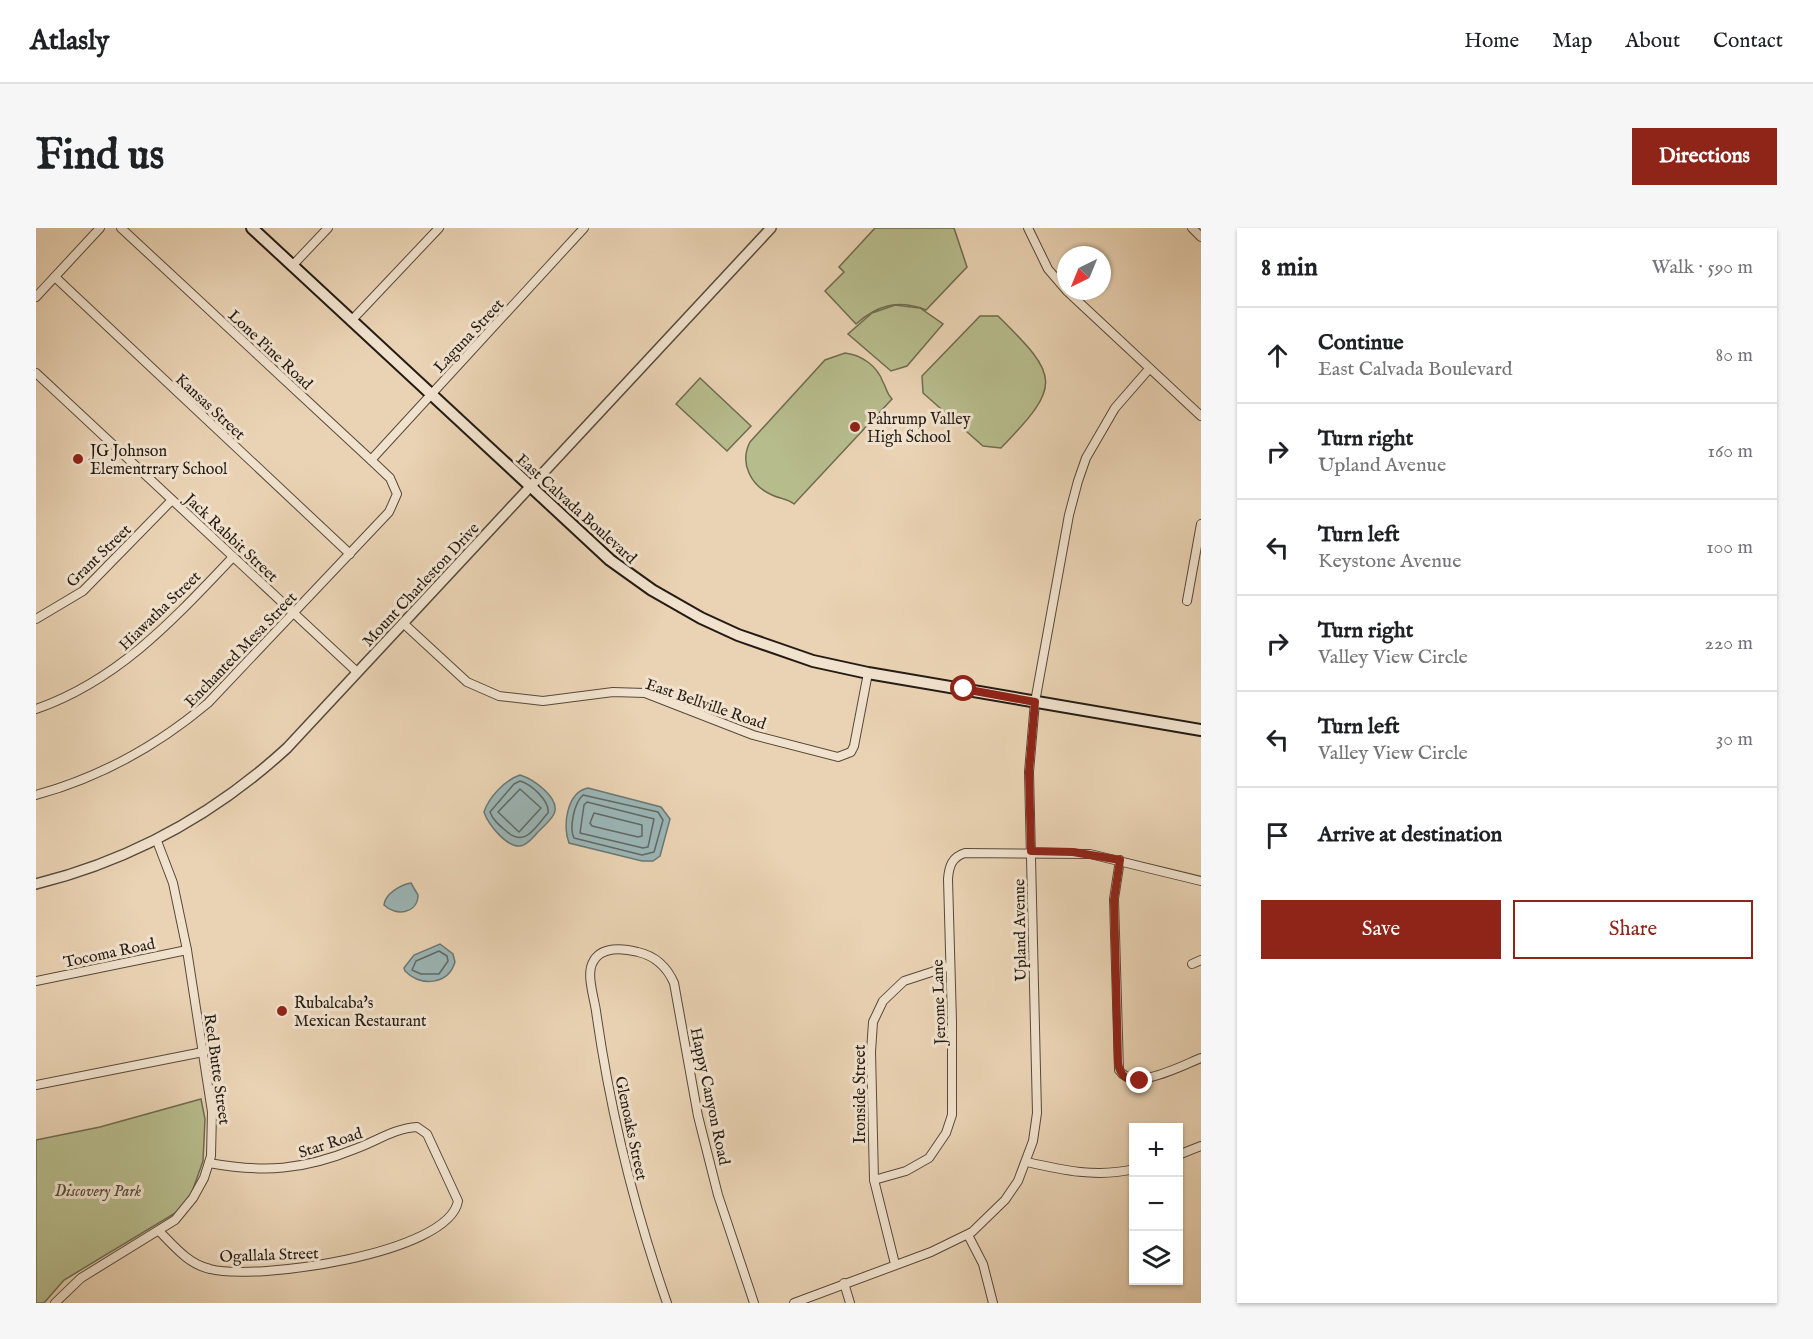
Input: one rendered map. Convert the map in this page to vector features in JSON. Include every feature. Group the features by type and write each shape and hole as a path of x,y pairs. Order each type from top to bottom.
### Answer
{"main road":[{"name":"East Calvada Boulevard","path":"252,228 530,488 630,576 701,618 778,650 868,673 1201,730"}],"street":[{"path":"36,297 100,228"},
{"name":"Lone Pine Road","path":"121,228 390,478 396,494"},
{"path":"292,266 328,228"},
{"path":"351,321 439,228"},
{"name":"Laguna Street","path":"371,460 584,228"},
{"name":"Mount Charleston Drive","path":"36,884 100,866 157,841 206,813 261,772 530,488 771,228"},
{"path":"1028,228 1048,269 1057,280"},
{"path":"1192,228 1201,237"},
{"name":"Kansas Street","path":"55,277 350,554"},
{"path":"1077,300 1201,416"},
{"name":"Upland Avenue","path":"794,1303 968,1235 1005,1200 1027,1162 1037,1113 1029,772 1035,702 1077,481 1097,436 1115,408 1149,369"},
{"name":"Jack Rabbit Street","path":"36,373 357,672"},
{"name":"Enchanted Mesa Street","path":"36,795 104,771 182,725 237,675 389,512 396,494"},
{"name":"Grant Street","path":"36,619 83,591 172,500"},
{"path":"1187,601 1201,524"},
{"name":"Hiawatha Street","path":"36,709 81,690 134,656 176,617 233,557"},
{"name":"East Bellville Road","path":"403,623 467,682 508,698 543,701 613,692 645,693 753,735 838,757 851,752 868,673"},
{"name":"Red Butte Street","path":"55,1303 81,1278 159,1232 175,1220 194,1198 209,1163 213,1121 187,950 173,883 157,841"},
{"path":"1031,851 1073,852 1120,860 1201,881"},
{"name":"Jerome Lane","path":"874,1180 906,1171 929,1158 949,1128 953,1096 948,879 951,864 959,855 965,853 1031,851"},
{"path":"1120,860 1114,900 1119,1070 1127,1079 1140,1081 1201,1058"},
{"name":"Tocoma Road","path":"36,981 187,950"},
{"name":"Happy Canyon Road","path":"597,956 606,950 637,951 653,957 670,974 674,983 704,1138 722,1205 754,1303"},
{"name":"Glenoaks Street","path":"597,956 590,968 618,1134 643,1227 667,1303"},
{"path":"1192,964 1201,960"},
{"name":"Ironside Street","path":"895,1264 874,1180 871,1052 875,1016 883,1001 904,981 950,966"},
{"path":"36,1085 203,1052"},
{"name":"Star Road","path":"209,1163 253,1170 291,1168 325,1160 409,1127 421,1129 427,1134 455,1190 458,1201 453,1213"},
{"path":"1183,1153 1201,1146"},
{"path":"1027,1162 1081,1173 1129,1170"},
{"name":"Ogallala Street","path":"159,1232 187,1258 210,1269 244,1272 302,1269 375,1252 434,1227 453,1213"},
{"path":"968,1235 985,1271 993,1303"},
{"path":"844,1283 850,1303"}],"green space":[{"path":"875,228 954,228 967,267 926,310 907,305 889,306 872,312 856,324 825,291 844,272 839,267"},
{"path":"895,305 920,308 943,324 907,366 891,371 848,334 872,313"},
{"path":"980,316 998,316 1033,354 1042,368 1046,381 1043,395 1035,409 1001,448 983,446 923,393 922,376"},
{"path":"845,353 857,356 873,366 892,399 794,504 765,491 758,486 749,473 746,458 750,442 825,360"},
{"path":"700,378 751,426 727,451 676,404"},
{"name":"Discovery Park","path":"201,1099 205,1119 203,1161 187,1206 64,1280 44,1303 36,1303 36,1140 100,1127"}],"water":[{"path":"520,775 545,790 555,808 549,821 528,842 520,846 504,839 489,823 484,812 498,790"},
{"path":"588,788 661,807 670,819 660,856 653,861 642,861 569,843 566,828 568,811 575,796"},
{"path":"411,883 418,895 414,906 400,912 384,905 387,897 394,891"},
{"path":"440,944 453,954 455,962 446,975 440,979 426,981 419,980 405,971 404,968 414,955"}],"place":[{"name":"Pahrump Valley High School","path":"855,427"},
{"name":"JG Johnson Elementrrary School","path":"78,459"},
{"name":"Rubalcaba's Mexican Restaurant","path":"282,1011"}],"route":[{"path":"964,689 1035,702 1029,772 1031,851 1073,852 1120,860 1114,900 1118,1063 1122,1075 1127,1079 1140,1081"}]}
